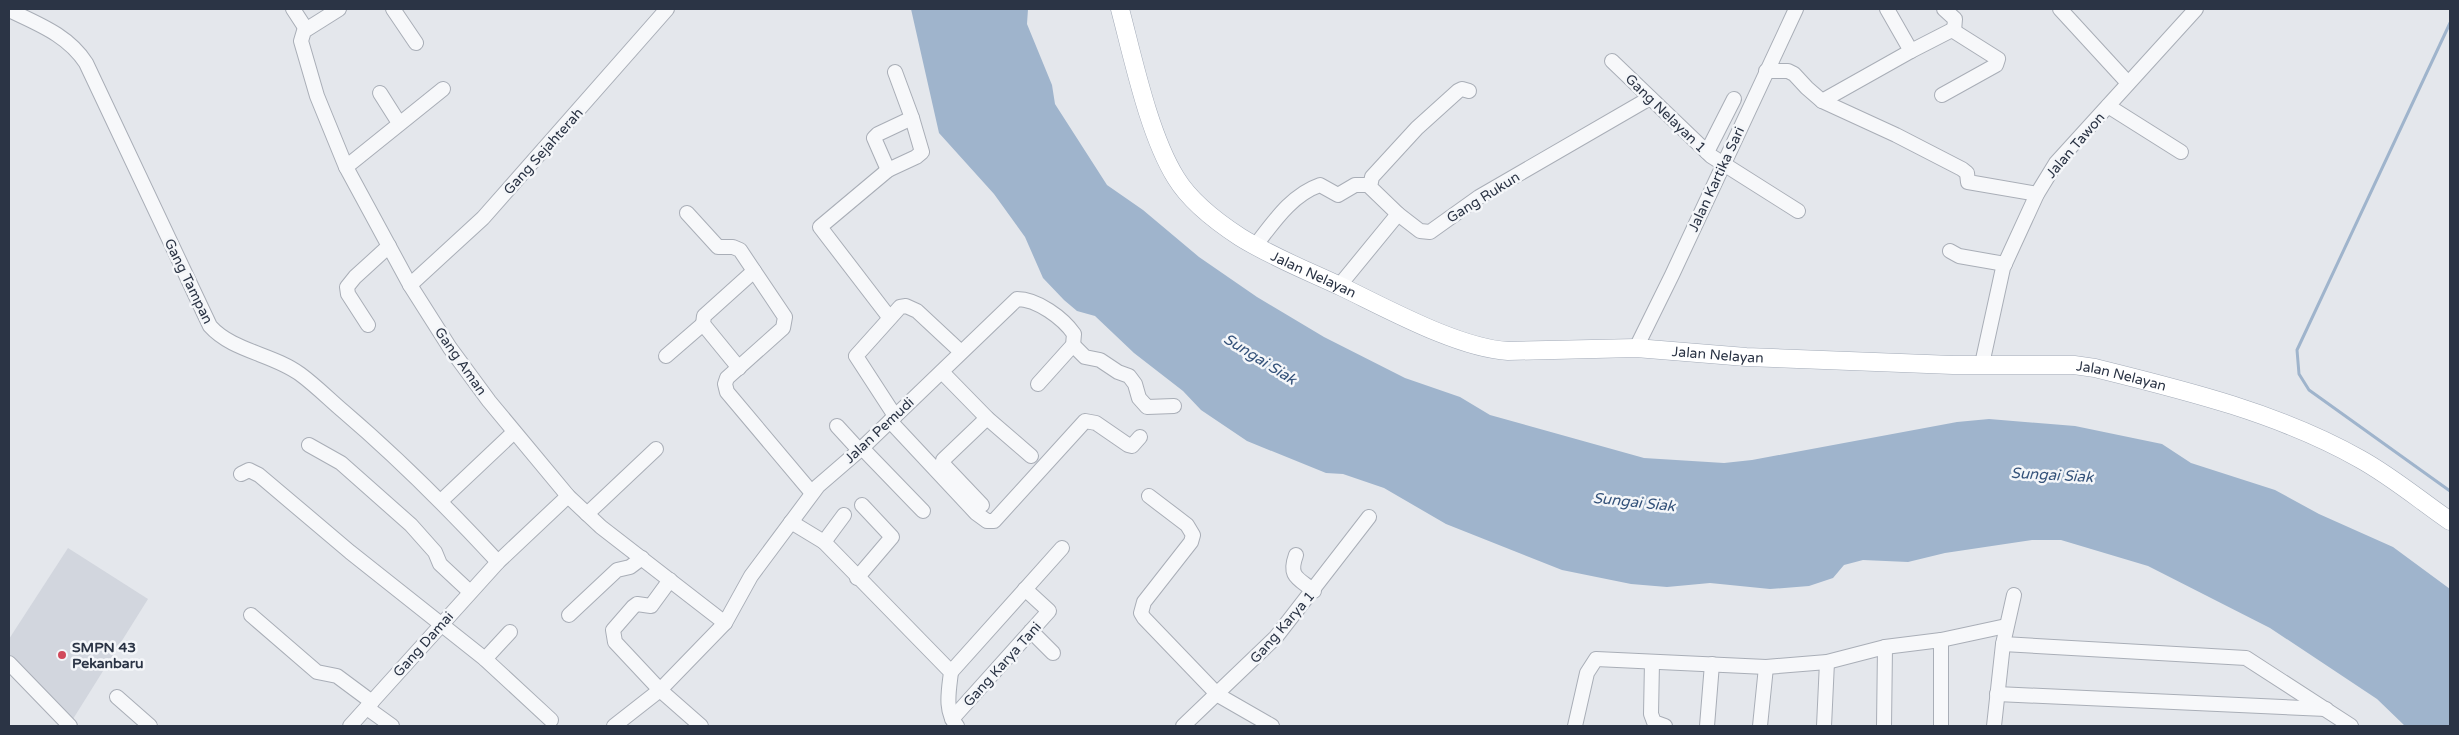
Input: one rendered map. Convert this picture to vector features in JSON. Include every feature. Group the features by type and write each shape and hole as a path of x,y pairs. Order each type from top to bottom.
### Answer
{"main road":[{"name":"Jalan Nelayan","path":"1120,9 1156,134 1176,179 1213,216 1254,246 1454,338 1494,351 1521,352 1636,348 1746,357 1915,364 2074,365 2095,368 2274,420 2320,438 2361,459 2450,521"}],"street":[{"path":"293,9 306,29 340,9"},
{"path":"393,9 416,43"},
{"name":"Gang Sejahterah","path":"410,286 483,218 667,9"},
{"name":"Jalan Kartika Sari","path":"1636,348 1672,275 1715,158 1766,70 1796,9"},
{"path":"1887,9 1911,51"},
{"path":"1944,9 1955,19 1954,31"},
{"path":"2060,9 2128,83"},
{"name":"Jalan Tawon","path":"1982,364 2005,264 2036,194 2056,163 2196,9"},
{"name":"Gang Tampan","path":"9,10 56,32 80,53 210,326 225,338 282,362 301,375 364,429 441,501 498,562"},
{"name":"Gang Aman","path":"306,29 301,35 301,41 317,96 346,167 410,286 450,348 514,432 568,496 587,514 725,623"},
{"path":"1822,101 1949,32 1954,31 1994,55 1999,62 1942,95"},
{"name":"Gang Nelayan 1","path":"1612,61 1715,158 1798,211"},
{"path":"1766,70 1788,71 1794,74 1822,101 1896,134 1962,169 1967,173 1968,182 2036,194"},
{"path":"889,317 820,226 888,170 916,157 922,152 912,118 894,72"},
{"path":"346,167 443,89"},
{"path":"1254,246 1288,206 1309,189 1320,185 1338,195 1355,185 1369,184 1372,177 1416,128 1462,89 1469,91"},
{"path":"380,93 399,124"},
{"name":"Gang Rukun","path":"1369,184 1398,214 1420,231 1430,232 1489,191 1650,98"},
{"path":"1715,158 1734,99"},
{"path":"2108,106 2181,152"},
{"path":"888,170 874,138 878,134 912,118"},
{"path":"687,213 718,248 733,247 740,250 785,317 784,324 728,378 725,384 727,392 812,494"},
{"path":"1339,286 1398,214"},
{"path":"368,325 348,294 347,287 354,277 389,246"},
{"path":"1950,251 1959,256 2005,264"},
{"path":"666,356 703,324 704,316 754,271"},
{"name":"Jalan Pemudi","path":"623,724 660,690 725,623 751,576 825,478 860,449 1017,299 1034,302 1069,327 1074,334 1073,345"},
{"path":"961,352 912,308 900,307 889,317 856,356 892,418 976,513 987,522 994,521 1085,421 1096,423 1128,445 1132,446 1140,437"},
{"path":"703,324 739,368"},
{"path":"1038,384 1073,345 1085,357 1100,360 1129,376 1135,384 1139,398 1147,406 1174,406"},
{"path":"942,372 987,418 1030,456"},
{"path":"985,509 943,464 943,460 987,418"},
{"path":"837,426 923,511"},
{"path":"441,501 514,432"},
{"path":"309,444 341,463 411,525 435,552 440,564 470,592"},
{"path":"587,514 656,449"},
{"path":"241,474 250,470 259,474 350,552 485,659 551,720"},
{"name":"Gang Damai","path":"350,726 498,562 568,496"},
{"path":"1149,496 1187,525 1193,535 1190,542 1144,602 1142,613 1144,618 1218,695 1272,726"},
{"path":"857,578 892,537 862,505"},
{"path":"824,542 844,515"},
{"name":"Gang Karya 1","path":"1191,724 1276,637 1314,591 1369,517"},
{"path":"791,522 824,542 857,578 951,672"},
{"path":"954,723 948,702 951,672 1062,548"},
{"path":"1296,555 1292,567 1293,573 1314,591"},
{"path":"569,615 617,570 630,567 642,558"},
{"path":"670,580 651,606 637,604 613,630 615,642 660,690 701,726"},
{"name":"Gang Karya Tani","path":"954,723 1049,611 1025,589"},
{"path":"1994,726 2003,644 2014,595"},
{"path":"251,615 317,672 337,676 392,726"},
{"path":"1575,726 1587,673 1594,660 1766,667 1827,662 1885,647 1941,640 2006,626"},
{"path":"1031,631 1053,654"},
{"path":"485,659 510,632"},
{"path":"1941,640 1941,726"},
{"path":"2003,644 2246,658 2351,726"},
{"path":"1884,726 1885,647"},
{"path":"1652,662 1651,714 1654,722 1665,726"},
{"path":"1824,726 1827,662"},
{"path":"9,663 70,726"},
{"path":"1707,726 1712,664"},
{"path":"1760,726 1766,667"},
{"path":"1997,694 2327,709"},
{"path":"117,697 150,726"}],"shaded area":[{"path":"68,548 148,599 73,719 9,656 9,639"}],"water":[{"name":"Sungai Siak","path":"911,9 1028,9 1027,24 1052,85 1055,104 1107,185 1143,210 1199,257 1257,297 1324,337 1405,378 1460,397 1490,415 1644,458 1724,463 1752,460 1957,422 1989,419 2075,426 2162,444 2191,463 2275,490 2319,514 2393,547 2450,589 2450,726 2405,726 2377,699 2270,628 2148,566 2061,540 2032,540 1945,553 1908,562 1863,560 1844,565 1833,578 1809,586 1770,589 1710,583 1667,587 1631,584 1562,570 1446,524 1384,488 1343,474 1326,473 1247,441 1201,410 1183,391 1134,353 1095,316 1077,311 1043,278 1025,237 994,194 939,133"}],"waterway":[{"path":"2450,23 2297,350 2299,374 2309,390 2450,491"}],"place":[{"name":"SMPN 43 Pekanbaru","path":"62,655"}]}
